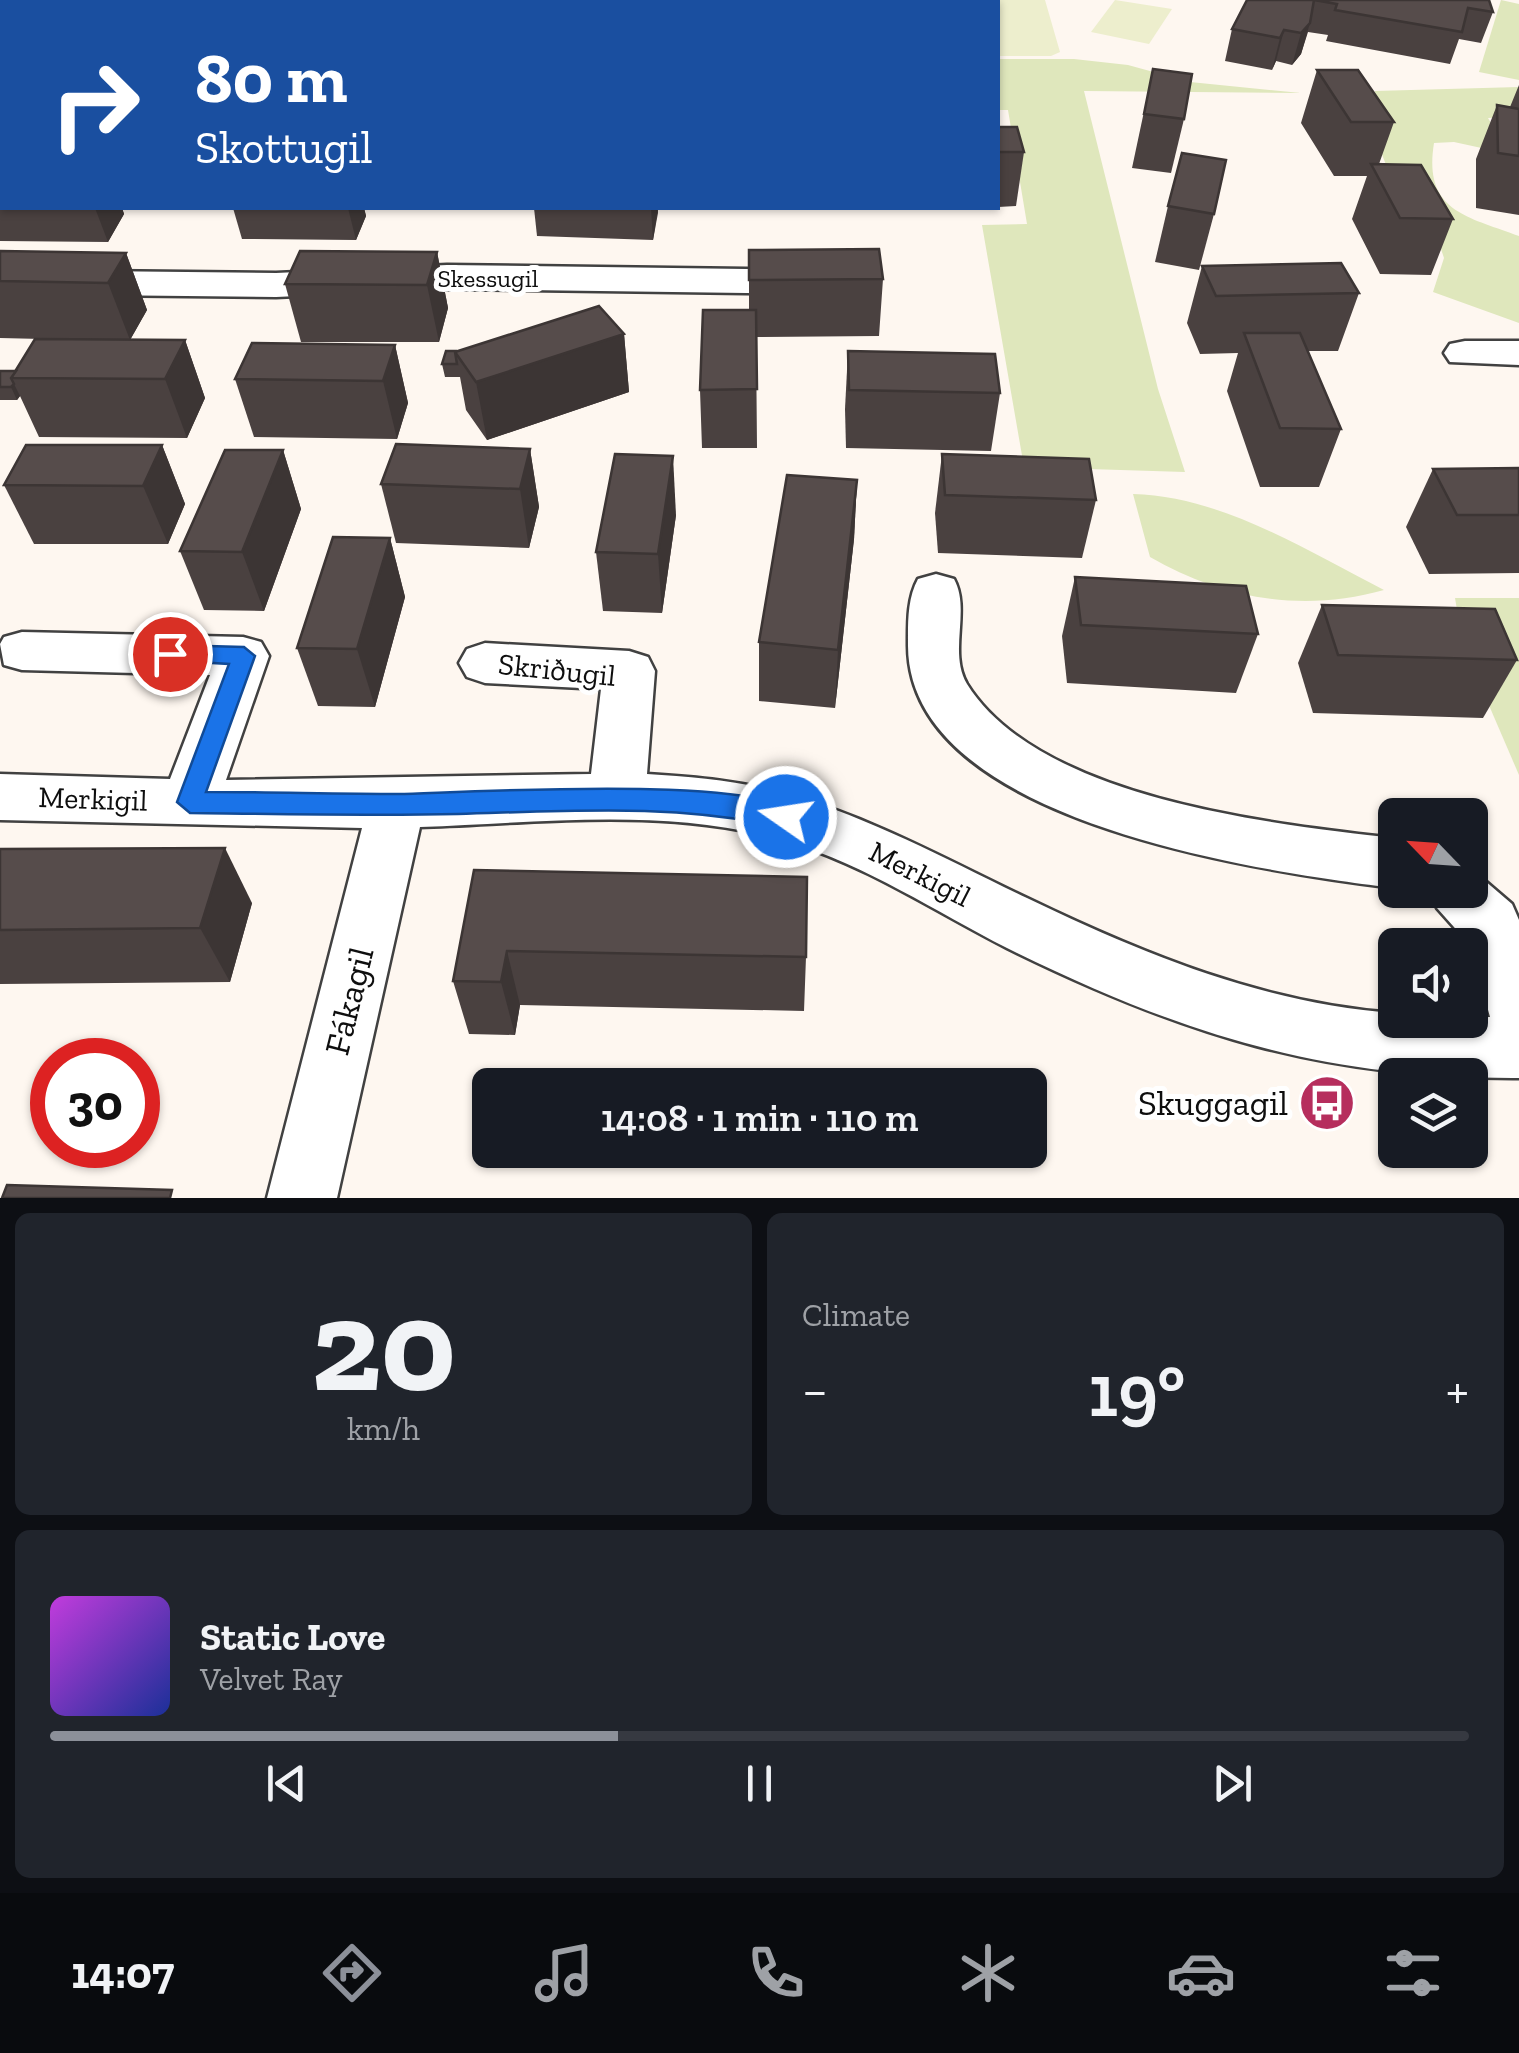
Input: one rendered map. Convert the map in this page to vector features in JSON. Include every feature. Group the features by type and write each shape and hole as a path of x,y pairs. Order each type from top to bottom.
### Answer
{"street":[{"name":"Skessugil","path":"0,282 276,285 432,277 856,282"},
{"path":"1465,353 1519,354"},
{"path":"936,592 934,644 941,688 965,722 1012,760 1071,789 1183,830 1268,848 1378,861"},
{"path":"22,651 244,656 190,802"},
{"name":"Skriðugil","path":"485,663 628,671 617,798"},
{"name":"Merkigil","path":"0,797 397,804 617,798 729,804 850,838 1095,961 1176,995 1256,1020 1335,1040 1424,1048 1519,1048"},
{"name":"Fákagil","path":"302,1198 397,804"},
{"path":"1475,908 1490,923 1519,1010"}],"green space":[{"path":"1000,0 1045,0 1060,52 1051,56 1000,56"},
{"path":"1115,0 1172,9 1149,44 1091,32"},
{"path":"1501,0 1519,4 1519,80 1479,72"},
{"path":"1000,59 1074,59 1128,65 1190,82 1301,93 1084,91 1158,389 1185,472 1024,467 982,225 1027,224 1008,110 1000,110"},
{"path":"1519,87 1519,117 1488,118 1509,154 1454,142 1434,143 1432,166 1435,183 1452,208 1519,236 1519,323 1433,292 1444,258 1436,234 1397,193 1367,116 1375,91"},
{"path":"1133,494 1199,504 1231,515 1384,590 1354,597 1293,601 1234,592 1206,583 1150,557"},
{"path":"1455,598 1519,598 1519,775 1463,645"}],"building":[{"path":"1247,0 1314,0 1310,23 1301,33 1284,30 1280,38 1232,29"},
{"path":"1314,0 1489,0 1493,12 1468,8 1462,32 1335,10 1337,4"},
{"path":"1153,69 1192,74 1184,119 1144,114"},
{"path":"1317,70 1358,70 1394,122 1351,122"},
{"path":"1497,105 1519,109 1519,156 1498,153"},
{"path":"1000,127 1017,127 1024,152 1000,152"},
{"path":"1182,153 1226,160 1214,214 1168,206"},
{"path":"1371,164 1421,165 1453,219 1400,218"},
{"path":"879,249 883,279 749,280 749,250"},
{"path":"0,251 126,253 108,283 0,281"},
{"path":"300,251 437,252 427,285 285,284"},
{"path":"1341,263 1359,293 1216,296 1202,266"},
{"path":"599,306 624,334 476,382 455,352"},
{"path":"703,310 756,310 757,389 700,390"},
{"path":"1244,333 1300,333 1341,429 1280,428"},
{"path":"35,339 185,340 165,379 11,378"},
{"path":"252,343 395,345 383,381 235,379"},
{"path":"446,351 457,351 457,364 442,364"},
{"path":"848,351 995,354 1000,393 849,390"},
{"path":"0,371 16,371 11,387 0,387"},
{"path":"396,444 530,449 520,489 381,484"},
{"path":"26,445 162,445 143,486 4,485"},
{"path":"225,450 283,450 242,552 180,551"},
{"path":"615,454 673,456 658,554 596,552"},
{"path":"942,454 1089,459 1096,500 945,495"},
{"path":"1519,468 1519,515 1457,515 1433,469"},
{"path":"787,475 857,480 838,650 759,642"},
{"path":"333,537 390,538 357,649 297,648"},
{"path":"1075,577 1246,586 1258,634 1081,625"},
{"path":"1322,605 1495,609 1517,660 1338,655"},
{"path":"225,848 200,928 0,930 0,849"},
{"path":"474,870 807,877 806,957 507,951 501,982 453,981"},
{"path":"7,1185 172,1190 170,1198 2,1198"}],"place":[{"name":"Skuggagil","path":"1327,1103"}],"route":[{"path":"170,654 244,656 190,802 397,804 664,798 729,804 786,817"}]}
